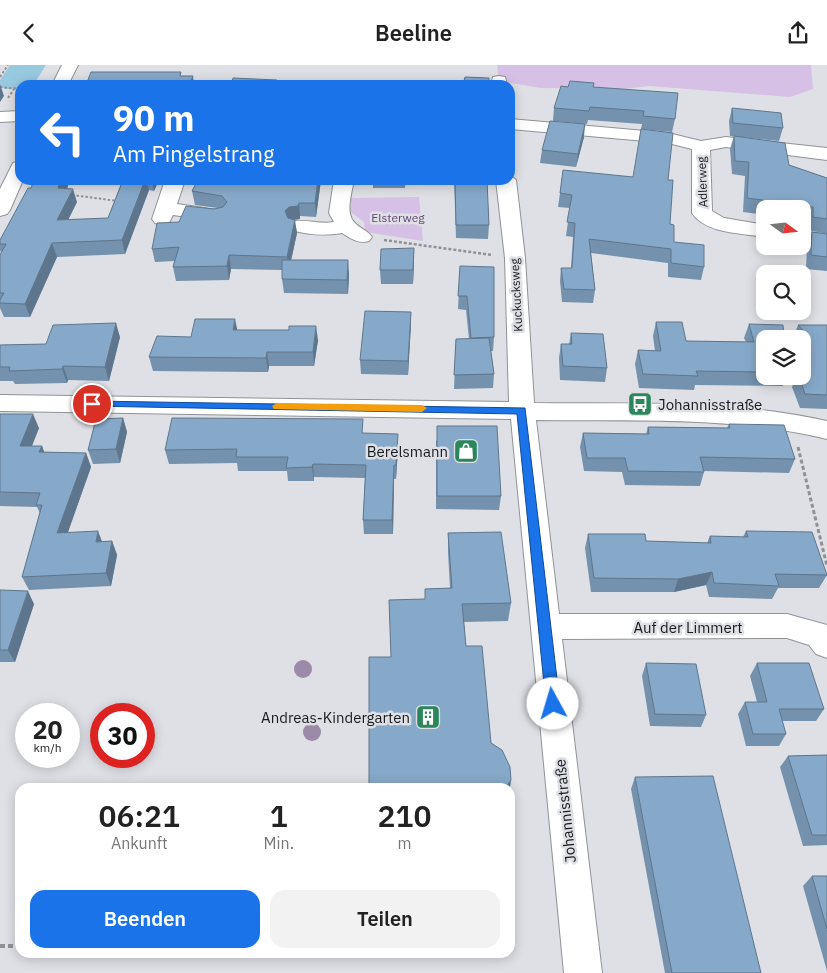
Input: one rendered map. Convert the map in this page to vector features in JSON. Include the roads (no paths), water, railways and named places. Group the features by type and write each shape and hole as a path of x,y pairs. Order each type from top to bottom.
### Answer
{"street":[{"path":"62,80 70,65"},
{"path":"0,117 15,116"},
{"path":"515,124 668,138 702,146 726,142 827,154"},
{"name":"Adlerweg","path":"702,146 702,213 718,223 756,229"},
{"path":"0,210 15,178"},
{"path":"173,185 163,213 217,215"},
{"path":"298,227 354,231 339,213 343,185"},
{"name":"Kuckucksweg","path":"507,185 515,259 522,410"},
{"path":"811,238 827,241"},
{"path":"0,403 716,414 792,422 827,431"},
{"name":"Johannisstraße","path":"522,410 544,627 583,973"},
{"name":"Auf der Limmert","path":"544,627 787,626 819,635 827,645"}],"water":[{"path":"10,65 46,65 37,80 15,80 15,88 5,89 0,86 0,80"}],"place":[{"name":"Johannisstraße","path":"640,404"},
{"name":"Berelsmann","path":"466,451"},
{"name":"Andreas-Kindergarten","path":"428,717"}],"park label":[{"name":"Elsterweg","path":"398,217"}]}
